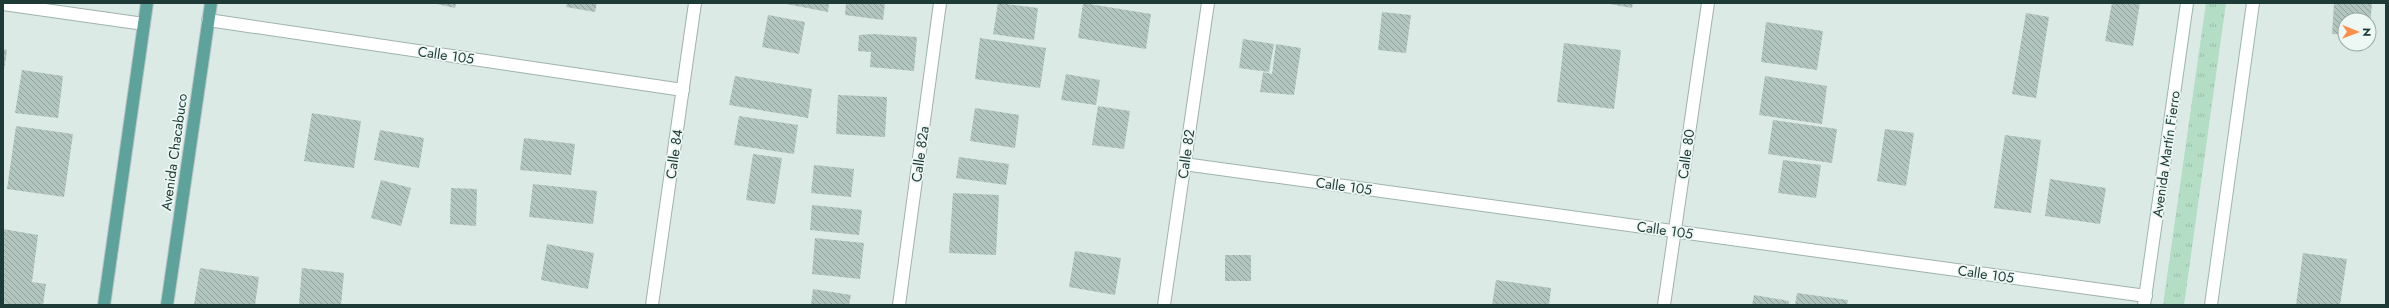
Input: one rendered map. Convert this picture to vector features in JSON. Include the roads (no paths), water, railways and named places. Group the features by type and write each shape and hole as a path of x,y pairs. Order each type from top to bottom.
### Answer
{"main road":[{"path":"104,305 147,3"},
{"name":"Avenida Chacabuco","path":"167,305 211,3"}],"street":[{"name":"Calle 84","path":"652,305 696,3"},
{"name":"Calle 82a","path":"899,305 940,3"},
{"name":"Calle 82","path":"1164,305 1208,3"},
{"name":"Calle 80","path":"1664,305 1708,3"},
{"name":"Avenida Martín Fierro","path":"2145,301 2187,3"},
{"path":"2211,305 2254,3"},
{"path":"3,4 144,24"},
{"name":"Calle 105","path":"208,20 683,90"},
{"name":"Calle 105","path":"1184,164 1675,232 2145,301"}]}
